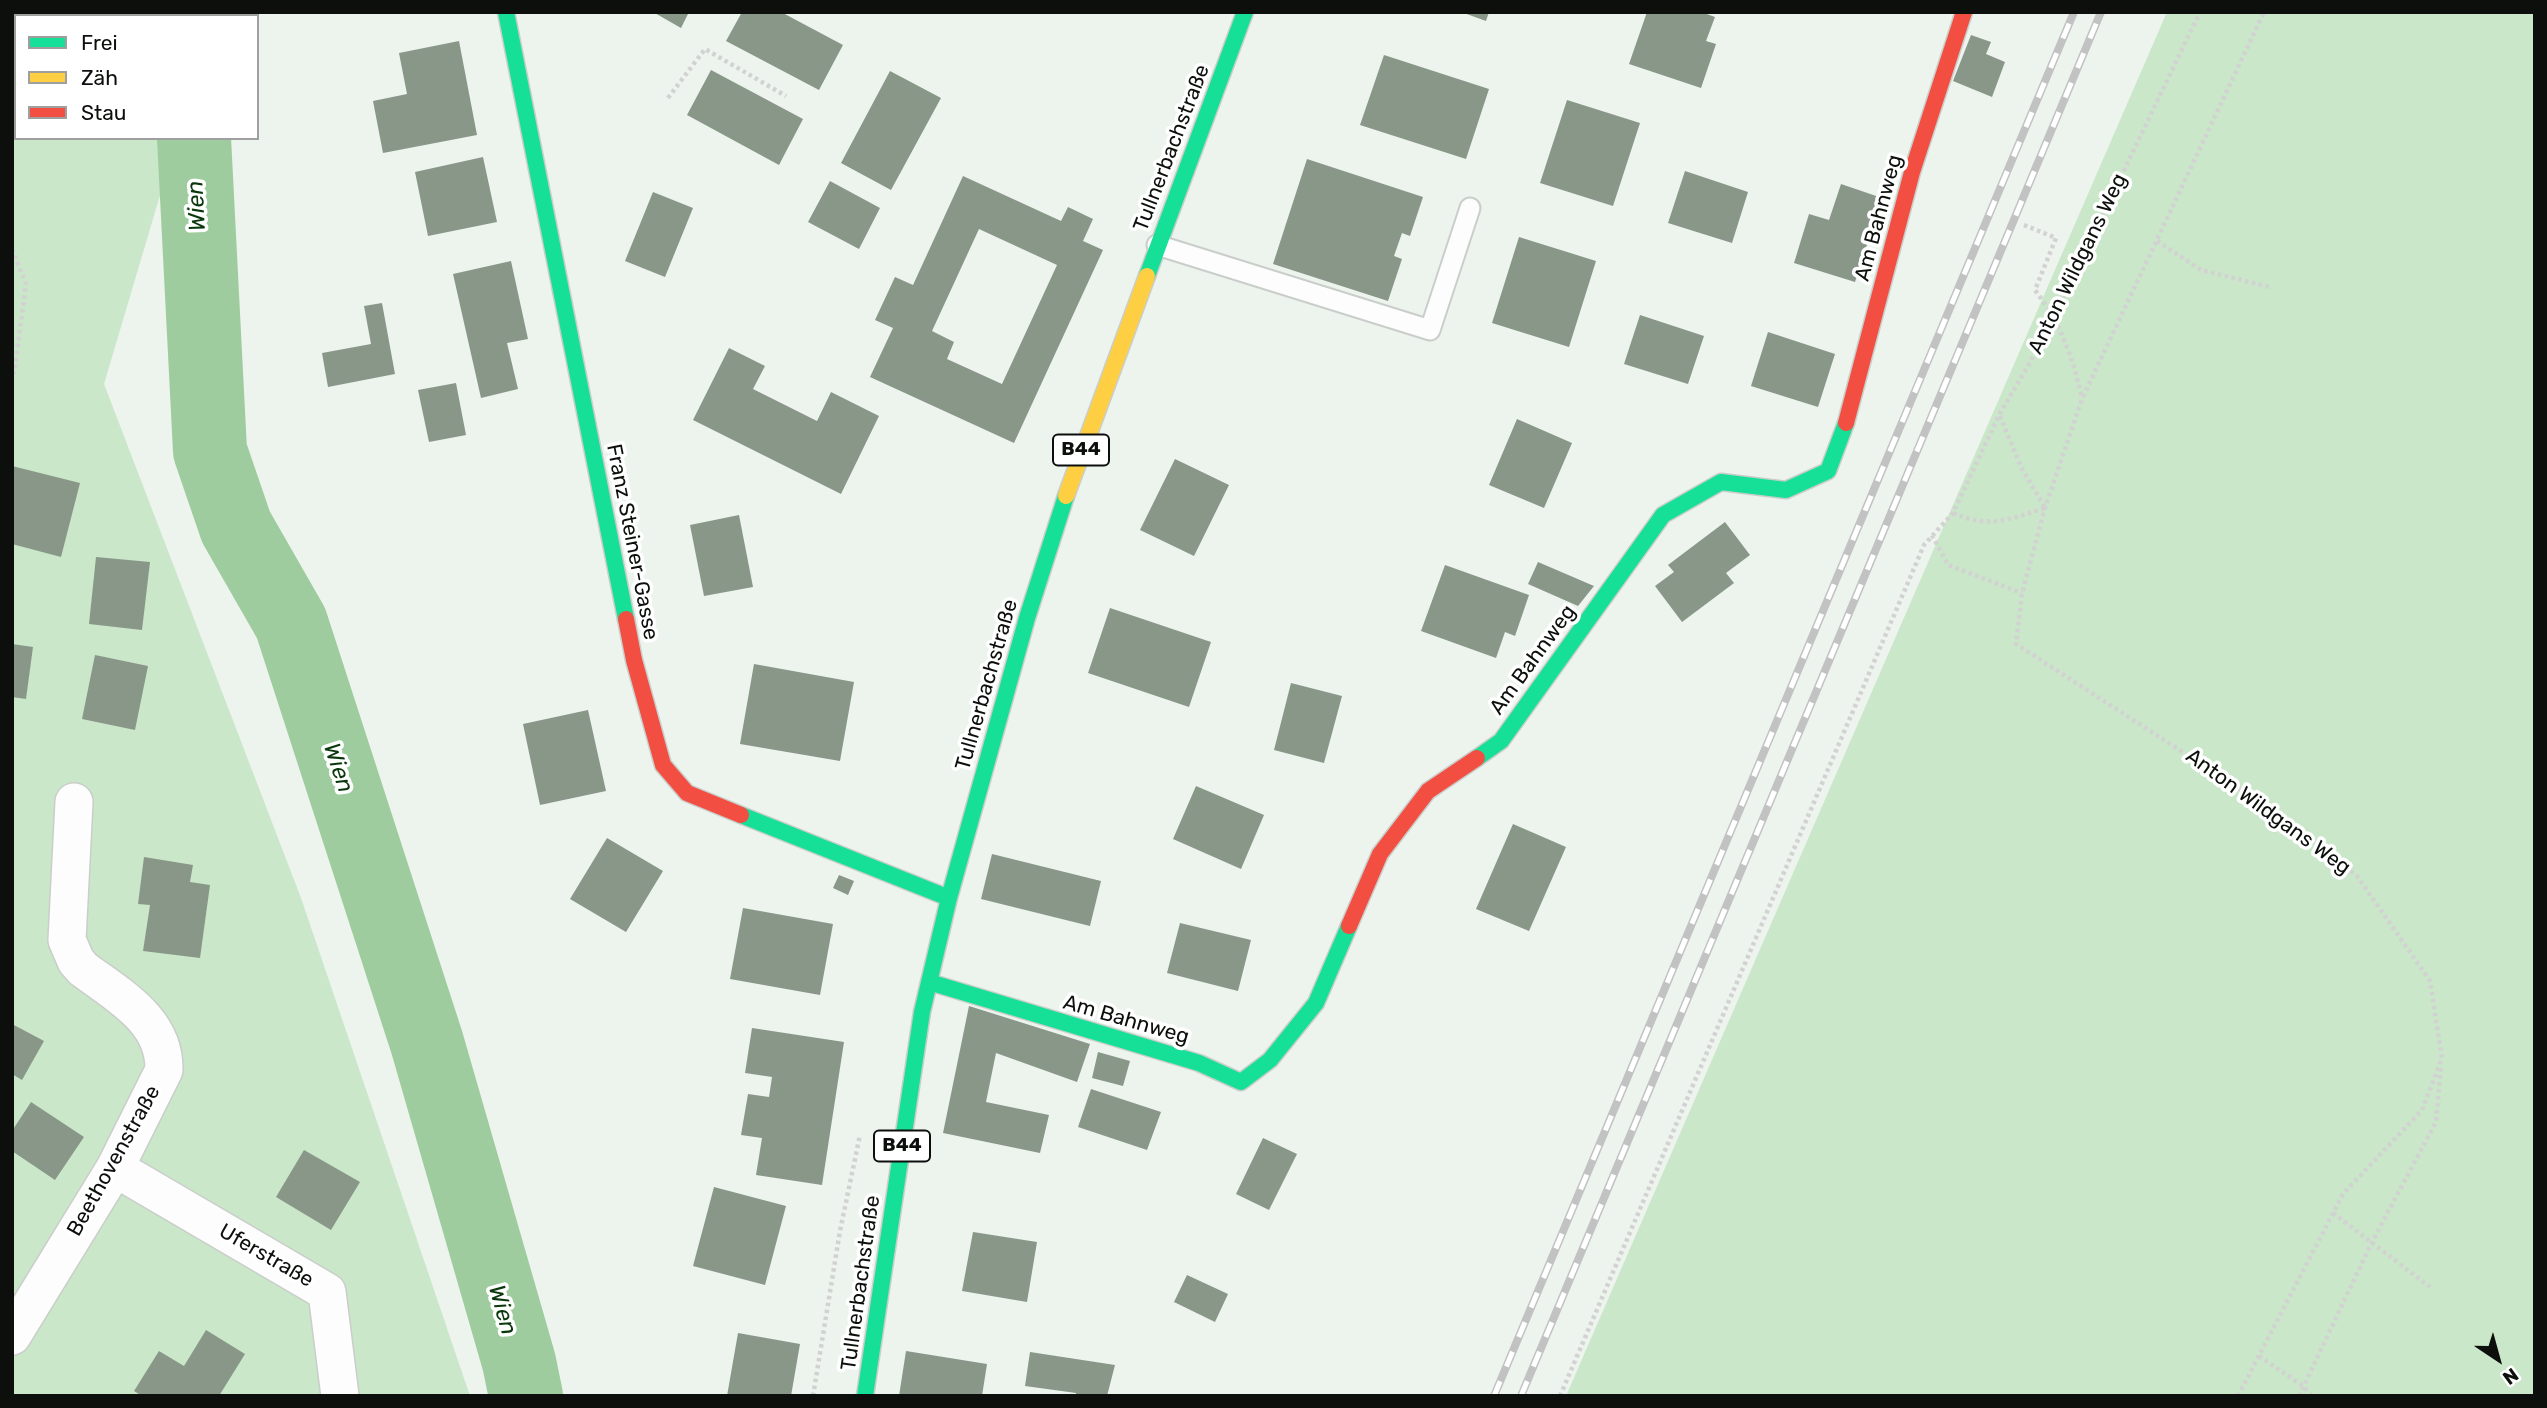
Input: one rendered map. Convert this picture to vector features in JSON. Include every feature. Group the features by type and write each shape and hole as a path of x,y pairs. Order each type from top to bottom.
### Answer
{"street":[{"name":"Franz Steiner-Gasse","path":"506,12 634,660 663,765 687,793 949,898"},
{"name":"Tullnerbachstraße","path":"865,1396 922,1012 949,898 1027,618 1078,460 1245,12"},
{"name":"Am Bahnweg","path":"929,982 1199,1063 1241,1082 1270,1060 1316,1003 1380,854 1428,791 1501,741 1663,515 1721,482 1786,490 1828,471 1847,420 1912,172 1964,12"},
{"name":"Beethovenstraße","path":"12,1336 115,1168 164,1070 160,1040 140,1012 83,969 70,950 67,940 74,802"},
{"name":"Uferstraße","path":"115,1168 327,1292 340,1396"}],"lane":[{"path":"1157,245 1430,330 1470,208"}],"path":[{"name":"Anton Wildgans Weg","path":"1560,1396 1924,545 1952,513 1999,415 2054,316 2200,12"},
{"path":"1932,535 1948,565 2022,593 2045,508 2082,399 2264,12"},
{"path":"668,98 705,49 786,96"},
{"path":"2024,225 2056,238 2035,290 2054,316 2072,356 2082,399"},
{"path":"2157,241 2201,270 2269,287"},
{"path":"12,249 26,284 13,374"},
{"path":"1999,415 2021,467 2045,508"},
{"path":"1952,513 1969,520 1998,522 2045,508"},
{"name":"Anton Wildgans Weg","path":"2022,593 2016,644 2275,812 2357,876 2430,981 2442,1058 2422,1111 2343,1194 2238,1396"},
{"path":"2300,1396 2372,1242 2436,1122 2442,1058"},
{"path":"2333,1213 2430,1287"},
{"path":"2259,1356 2304,1385 2312,1396"}],"green space":[{"path":"12,12 214,12 14,14 14,140 176,140 104,384 301,898 470,1396 12,1396"},
{"path":"2167,12 2535,12 2535,1396 1566,1396"}],"building":[{"path":"653,12 689,12 681,28"},
{"path":"742,12 781,12 843,45 819,90 726,41"},
{"path":"1461,12 1489,12 1486,21"},
{"path":"1647,12 1701,12 1715,17 1706,41 1716,44 1701,88 1629,64"},
{"path":"1971,35 1991,42 1986,54 2005,62 1992,97 1953,81"},
{"path":"459,41 477,135 383,153 373,101 407,94 399,53"},
{"path":"1384,55 1489,89 1466,159 1360,125"},
{"path":"711,70 803,119 779,165 687,115"},
{"path":"890,71 941,98 891,190 841,163"},
{"path":"1567,100 1640,123 1613,206 1540,183"},
{"path":"483,157 497,222 428,236 415,172"},
{"path":"1307,159 1423,197 1410,236 1402,233 1394,256 1402,259 1388,301 1273,264"},
{"path":"1685,171 1748,192 1732,243 1668,223"},
{"path":"963,176 1061,221 1068,207 1093,219 1083,241 1103,250 1014,443 870,377 893,328 875,320 895,277 913,285","holes":["979,229 1057,265 1002,384 947,359 954,342 932,331"]},
{"path":"830,181 880,208 859,249 808,222"},
{"path":"1841,184 1882,198 1855,282 1794,263 1809,214 1829,220"},
{"path":"653,192 693,208 665,277 625,261"},
{"path":"1519,237 1596,261 1569,347 1492,323"},
{"path":"511,261 528,339 507,343 518,389 481,398 453,274"},
{"path":"382,303 395,374 328,387 322,353 371,344 364,306"},
{"path":"1640,315 1704,336 1688,384 1624,364"},
{"path":"1768,332 1835,354 1818,407 1751,386"},
{"path":"729,348 765,366 753,389 817,421 831,392 879,416 841,494 693,420"},
{"path":"456,383 466,435 429,442 418,390"},
{"path":"1517,419 1572,443 1544,508 1489,485"},
{"path":"1175,459 1229,485 1194,556 1140,530"},
{"path":"12,466 80,483 61,557 12,544"},
{"path":"739,515 753,587 704,596 690,525"},
{"path":"1725,522 1750,555 1726,573 1734,583 1682,622 1655,586 1674,572 1668,565"},
{"path":"96,557 150,562 142,630 89,624"},
{"path":"1538,562 1594,586 1578,606 1528,584"},
{"path":"1445,565 1529,595 1515,636 1505,632 1496,658 1421,631"},
{"path":"1110,608 1211,642 1189,707 1088,673"},
{"path":"12,644 33,647 26,699 12,697"},
{"path":"95,655 148,666 135,730 82,719"},
{"path":"754,664 854,682 840,761 740,744"},
{"path":"1291,683 1342,696 1324,763 1274,750"},
{"path":"588,710 606,791 540,805 523,724"},
{"path":"1196,786 1264,815 1241,869 1173,839"},
{"path":"1513,824 1566,847 1529,931 1476,909"},
{"path":"607,838 663,871 626,932 570,899"},
{"path":"992,854 1101,881 1090,926 981,899"},
{"path":"144,857 193,865 190,882 210,885 200,958 143,951 150,905 138,904"},
{"path":"839,875 854,881 848,895 833,888"},
{"path":"743,908 833,924 820,995 730,979"},
{"path":"1180,923 1251,940 1238,991 1167,973"},
{"path":"969,1006 1090,1044 1077,1082 996,1053 986,1102 1049,1115 1040,1153 943,1133"},
{"path":"12,1024 44,1041 22,1080 12,1074"},
{"path":"752,1028 844,1042 822,1185 756,1175 762,1138 741,1135 748,1094 769,1097 772,1077 745,1073"},
{"path":"1098,1052 1130,1061 1123,1086 1092,1078"},
{"path":"1091,1089 1161,1112 1147,1150 1078,1127"},
{"path":"31,1102 84,1137 55,1180 12,1151 12,1131"},
{"path":"1263,1138 1297,1154 1269,1210 1236,1194"},
{"path":"304,1150 360,1182 331,1230 276,1197"},
{"path":"714,1187 786,1206 765,1285 693,1266"},
{"path":"973,1232 1037,1242 1027,1302 962,1291"},
{"path":"1187,1275 1228,1294 1215,1322 1174,1302"},
{"path":"206,1330 245,1354 219,1396 142,1396 134,1391 159,1351 184,1366"},
{"path":"738,1333 800,1344 791,1396 727,1396"},
{"path":"906,1351 987,1364 982,1396 899,1396"},
{"path":"1030,1352 1115,1365 1107,1396 1076,1396 1076,1393 1025,1386"}],"waterway":[{"name":"Wien","path":"194,140 210,451 236,527 291,623 427,1043 519,1362 526,1396"}],"railway":[{"path":"1494,1396 2074,12"},
{"path":"1521,1396 2101,12"}],"traffic: fast":[{"path":"506,12 626,619"},
{"path":"1147,276 1245,12"},
{"path":"1477,758 1501,741 1663,515 1721,482 1786,490 1828,471 1846,423"},
{"path":"865,1396 922,1012 949,898 1027,618 1066,496"},
{"path":"741,815 949,898"},
{"path":"929,982 1199,1063 1241,1082 1270,1060 1316,1003 1349,926"}],"traffic: slow":[{"path":"1066,496 1147,276"}],"traffic: jam":[{"path":"1846,423 1912,172 1964,12"},
{"path":"626,619 634,660 663,765 687,793 741,815"},
{"path":"1349,926 1380,854 1428,791 1477,758"}]}
